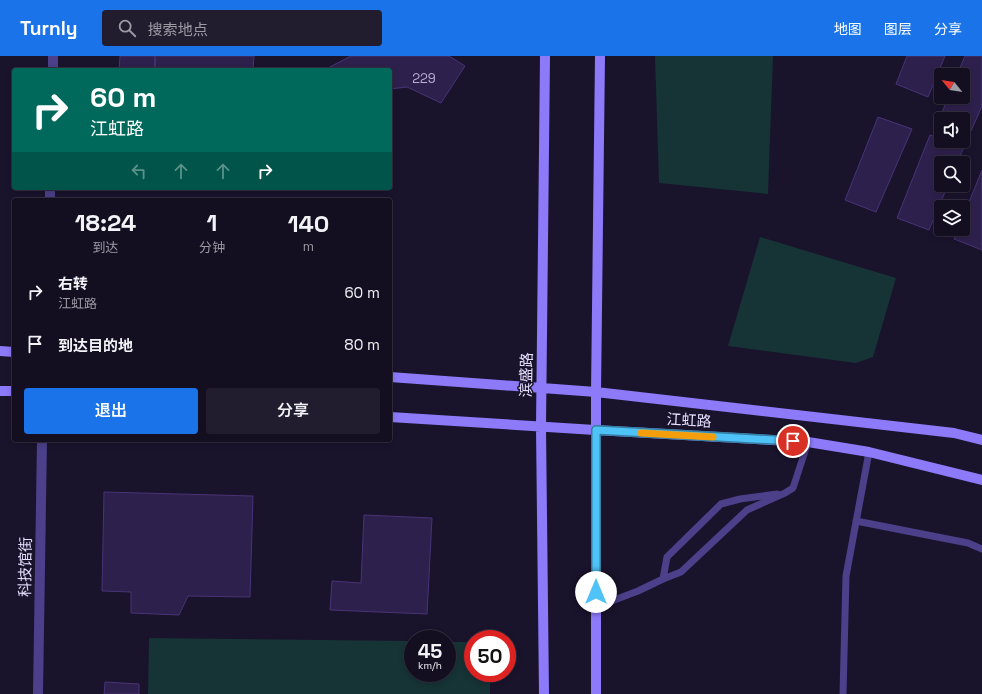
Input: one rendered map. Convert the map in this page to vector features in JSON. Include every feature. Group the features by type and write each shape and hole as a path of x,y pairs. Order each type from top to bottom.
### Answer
{"main road":[{"name":"滨盛路","path":"544,694 541,387 545,56"},
{"path":"596,694 596,392 600,56"},
{"path":"0,351 12,352"},
{"name":"江虹路","path":"392,377 596,392 954,433 982,440"},
{"path":"0,391 12,391"},
{"name":"江虹路","path":"392,416 541,427 808,442 869,452 982,480"}],"street":[{"path":"53,56 53,68"},
{"name":"科技馆街","path":"38,694 42,442"}],"lane":[{"path":"596,607 681,572 747,510 785,493 792,488 808,442"},
{"path":"843,694 846,576 869,452"},
{"path":"663,579 667,557 721,504 740,499 785,493"},
{"path":"856,521 968,543 982,549"}],"green space":[{"path":"655,56 773,56 768,194 659,183"},
{"path":"760,237 896,278 873,357 856,363 728,346"},
{"path":"149,638 404,641 404,682 456,682 456,642 464,642 464,682 490,682 490,694 148,694"}],"building":[{"path":"120,56 155,56 155,68 119,68"},
{"path":"155,56 254,56 253,68 155,68"},
{"path":"351,56 449,56 465,66 441,103 407,87 392,89 392,68 328,68"},
{"path":"907,56 945,56 940,68 934,68 934,83 928,97 896,84"},
{"path":"965,56 982,56 982,106 971,131 970,112 942,112 945,104 970,104 970,68 960,68"},
{"path":"878,117 912,129 876,212 845,200"},
{"path":"930,135 934,136 934,148 964,148 960,156 934,156 934,192 945,192 942,200 934,200 934,218 929,230 897,218"},
{"path":"982,170 982,250 954,239 955,236 970,236 970,200"},
{"path":"104,492 253,496 250,597 188,596 179,615 131,613 131,592 102,591"},
{"path":"364,515 432,518 427,614 330,610 332,581 361,583"},
{"path":"105,682 139,684 139,694 104,694"}],"slow traffic":[{"path":"641,433 713,437"}],"route":[{"path":"596,592 596,430 793,441"}]}
